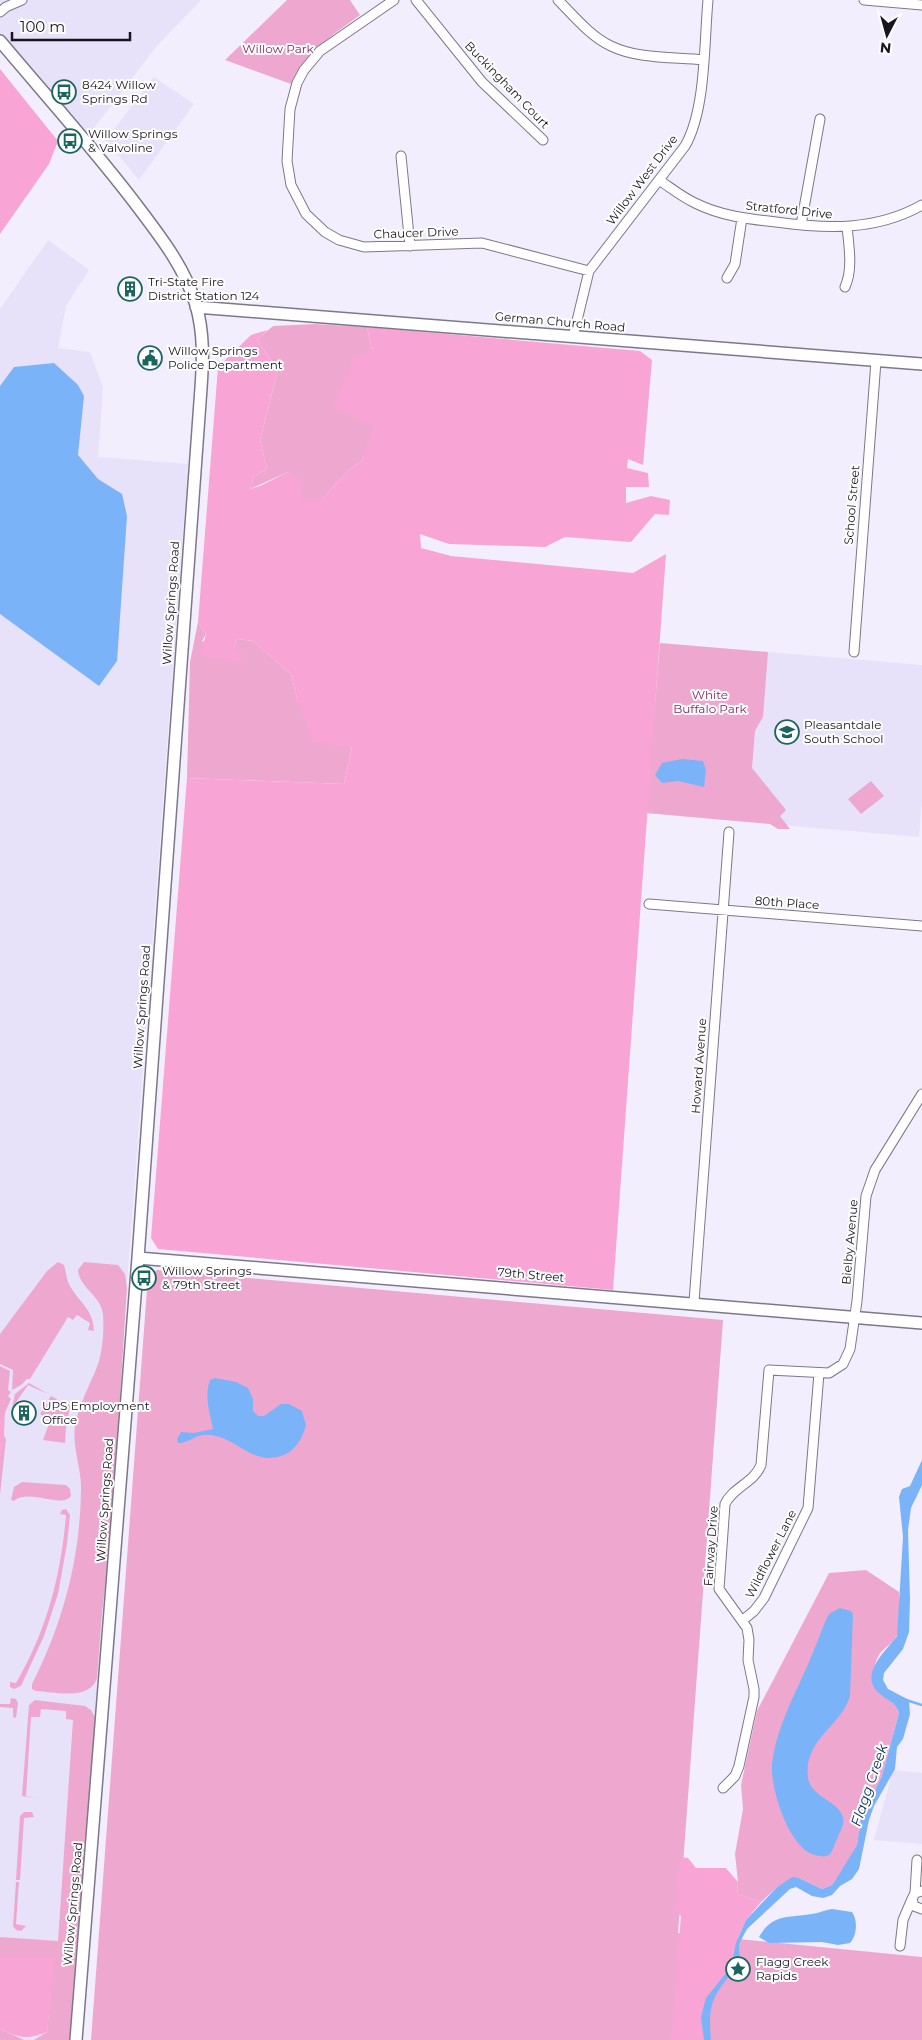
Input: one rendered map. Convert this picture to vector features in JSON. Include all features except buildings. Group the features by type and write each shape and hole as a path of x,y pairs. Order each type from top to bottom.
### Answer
{"main road":[{"name":"Willow Springs Road","path":"0,41 121,184 176,260 196,307 202,337 201,388 138,1258 76,2040"},
{"name":"German Church Road","path":"196,307 922,364"},
{"name":"79th Street","path":"138,1258 922,1322"}],"street":[{"path":"3,10 22,0"},
{"name":"Chaucer Drive","path":"394,0 320,51 296,83 290,109 287,161 291,185 306,214 324,232 344,242 364,247 482,242 589,270"},
{"name":"Buckingham Court","path":"416,0 482,82 543,140"},
{"path":"558,0 598,39 611,46 639,54 703,60"},
{"name":"Willow West Drive","path":"573,336 589,270 685,146 694,128 703,60 708,0"},
{"path":"864,0 922,5"},
{"path":"801,225 820,119"},
{"path":"401,156 410,246"},
{"name":"Stratford Drive","path":"659,180 693,203 721,214 801,225 848,228 891,219 922,205"},
{"path":"727,278 735,264 742,218"},
{"path":"845,287 849,278 850,264 848,228"},
{"name":"School Street","path":"854,652 876,360"},
{"name":"Howard Avenue","path":"694,1302 728,832"},
{"name":"80th Place","path":"649,904 922,926"},
{"name":"Bielby Avenue","path":"855,1318 866,1196 875,1170 922,1094"},
{"name":"Fairway Drive","path":"723,1788 735,1776 739,1766 754,1697 748,1660 749,1634 743,1620 721,1595 719,1589 725,1504 732,1494 754,1477 761,1465 769,1370 829,1373 843,1364 850,1348 855,1318"},
{"name":"Wildflower Lane","path":"743,1620 754,1611 764,1598 808,1508 819,1373"},
{"path":"917,1860 914,1906 922,1909"},
{"path":"900,1946 903,1920 916,1894"}],"shaded area":[{"path":"0,0 201,0 156,47 87,137 0,35"},
{"path":"0,69 58,141 49,164 0,234"},
{"path":"154,77 194,104 139,180 106,140"},
{"path":"48,240 89,270 66,306 58,348 90,352 103,387 98,457 188,464 71,2040 0,2040 0,309"},
{"path":"367,327 640,351 652,360 643,465 628,459 627,468 648,473 649,487 626,487 626,503 651,496 670,500 669,515 655,514 631,542 565,537 545,547 449,544 420,534 421,548 451,556 633,573 666,554 613,1290 158,1249 151,1238 187,778 344,784 352,747 314,742 298,702 291,674 253,641 237,639 234,648 242,655 240,661 200,655 206,634 198,622 218,367 251,335 268,330 257,340 278,370 260,440 267,469 254,476 250,489 288,472 303,482 301,500 321,500 350,469 362,461 374,426 333,406 354,358 372,350"},
{"name":"Pleasantdale South School","path":"660,643 922,665 922,799 919,837 646,813"},
{"path":"5,1410 4,1436 0,1458 0,1424"},
{"path":"893,1770 922,1773 922,1844 874,1840"},
{"path":"680,1857 688,1858 696,1868 726,1868 738,1882 737,1894 761,1902 746,1920 736,1943 731,1967 706,1998 702,2031 704,2040 671,2040 681,1916 675,1913"},
{"path":"0,1958 55,1958 47,2032 23,2037 0,2029"}],"green space":[{"name":"Willow Park","path":"287,0 350,0 360,15 311,54 303,63 291,84 225,60"},
{"path":"315,324 367,327 372,350 375,426 362,461 350,469 321,500 301,500 288,472 250,489 254,476 267,469 260,440 278,370 257,340 273,326"},
{"path":"198,622 206,634 202,641 234,648 237,639 253,641 291,674 298,702 352,747 344,784 187,778 190,662"},
{"name":"White Buffalo Park","path":"660,643 768,652 763,717 755,731 752,768 786,810 780,816 790,829 778,829 770,824 646,813"},
{"path":"871,781 884,796 861,814 848,799"},
{"path":"58,1262 64,1265 69,1284 88,1311 94,1331 88,1330 90,1323 77,1315 73,1320 68,1317 30,1379 27,1379 12,1390 13,1370 0,1364 0,1334 47,1271"},
{"path":"84,1262 118,1265 125,1274 127,1288 111,1537 102,1612 97,1678 87,1690 79,1692 36,1691 32,1689 32,1684 53,1638 68,1590 73,1566 80,1516 81,1491 74,1435 76,1419 97,1367 102,1347 102,1308 79,1276 78,1270"},
{"path":"157,1270 723,1320 678,1933 922,1957 922,2040 91,2040 148,1276"},
{"path":"0,1366 10,1371 8,1390 11,1392 8,1396 11,1399 0,1424"},
{"path":"29,1383 48,1394 28,1385 12,1408 15,1394"},
{"path":"51,1396 57,1399 55,1403 64,1408 68,1404 70,1406 65,1443 43,1440 50,1421 40,1414"},
{"path":"4,1436 6,1439 0,1495 0,1456"},
{"path":"22,1482 66,1485 70,1489 71,1496 60,1500 28,1497 14,1501 11,1500 14,1487"},
{"path":"66,1509 70,1515 58,1594 44,1636 21,1686 14,1689 10,1687 10,1682 16,1683 27,1663 51,1602 64,1537 66,1515 60,1514 62,1510"},
{"path":"866,1570 899,1592 897,1635 879,1655 873,1678 876,1689 894,1704 899,1713 882,1776 861,1819 857,1845 832,1885 822,1889 799,1878 776,1888 761,1902 737,1894 738,1882 735,1854 743,1809 741,1785 757,1711 829,1573"},
{"path":"11,1698 16,1699 18,1703 16,1718 13,1717 13,1708 0,1707 0,1704 10,1704"},
{"path":"35,1700 85,1706 91,1710 97,1721 73,2020 69,2040 34,2040 47,2032 54,1958 0,1958 0,1937 58,1941 73,1720 66,1719 66,1711 41,1709 40,1717 31,1717 26,1796 36,1798 22,1796 29,1705"},
{"path":"24,1812 32,1812 34,1817 24,1818 20,1880 16,1880 20,1816"},
{"path":"16,1882 19,1882 16,1924 26,1926 21,1931 16,1930 13,1926"},
{"path":"0,2029 24,2040 0,2040"}],"water":[{"path":"54,363 78,385 84,396 78,455 98,479 122,494 127,516 117,661 99,686 0,614 0,386 14,367"},
{"path":"682,759 703,761 706,770 704,787 678,781 662,783 655,775 662,763"},
{"path":"215,1378 236,1382 248,1388 253,1399 253,1411 258,1416 264,1416 281,1404 289,1404 302,1411 306,1425 301,1438 295,1446 284,1455 263,1458 211,1435 201,1435 178,1443 177,1439 181,1432 194,1433 213,1429 208,1405 208,1386 210,1380"},
{"path":"922,1460 922,1485 911,1508 908,1530 909,1632 903,1649 884,1673 883,1680 888,1689 909,1700 910,1714 903,1739 897,1747 895,1769 874,1806 869,1820 859,1869 852,1879 840,1886 832,1895 823,1898 812,1896 796,1887 790,1889 747,1929 739,1944 740,1963 724,1982 712,2006 710,2015 711,2040 704,2040 701,2017 706,1998 731,1967 736,1943 746,1920 776,1888 792,1877 799,1878 822,1889 832,1885 857,1845 861,1819 882,1776 899,1713 893,1704 874,1687 872,1679 876,1663 897,1636 903,1537 899,1497 902,1489 910,1486"},
{"path":"840,1608 851,1611 853,1614 850,1696 839,1716 817,1743 811,1753 808,1765 808,1778 811,1786 842,1814 841,1830 831,1852 827,1856 823,1856 815,1855 806,1850 797,1842 789,1830 774,1788 772,1764 783,1722 825,1622 829,1614"},
{"path":"832,1909 852,1912 854,1915 856,1923 855,1932 850,1943 838,1945 822,1942 769,1943 759,1937 764,1929 776,1920 815,1914"}],"waterway":[{"path":"906,1700 922,1705"}],"place":[{"name":"8424 Willow Springs Rd","path":"64,92"},
{"name":"Willow Springs & Valvoline","path":"70,141"},
{"name":"Tri-State Fire District Station 124","path":"130,289"},
{"name":"Willow Springs Police Department","path":"150,358"},
{"name":"Pleasantdale South School","path":"787,732"},
{"name":"Willow Springs & 79th Street","path":"144,1278"},
{"name":"UPS Employment Office","path":"24,1413"},
{"name":"Flagg Creek Rapids","path":"738,1969"}],"water label":[{"name":"Flagg Creek","path":"869,1785"}]}
